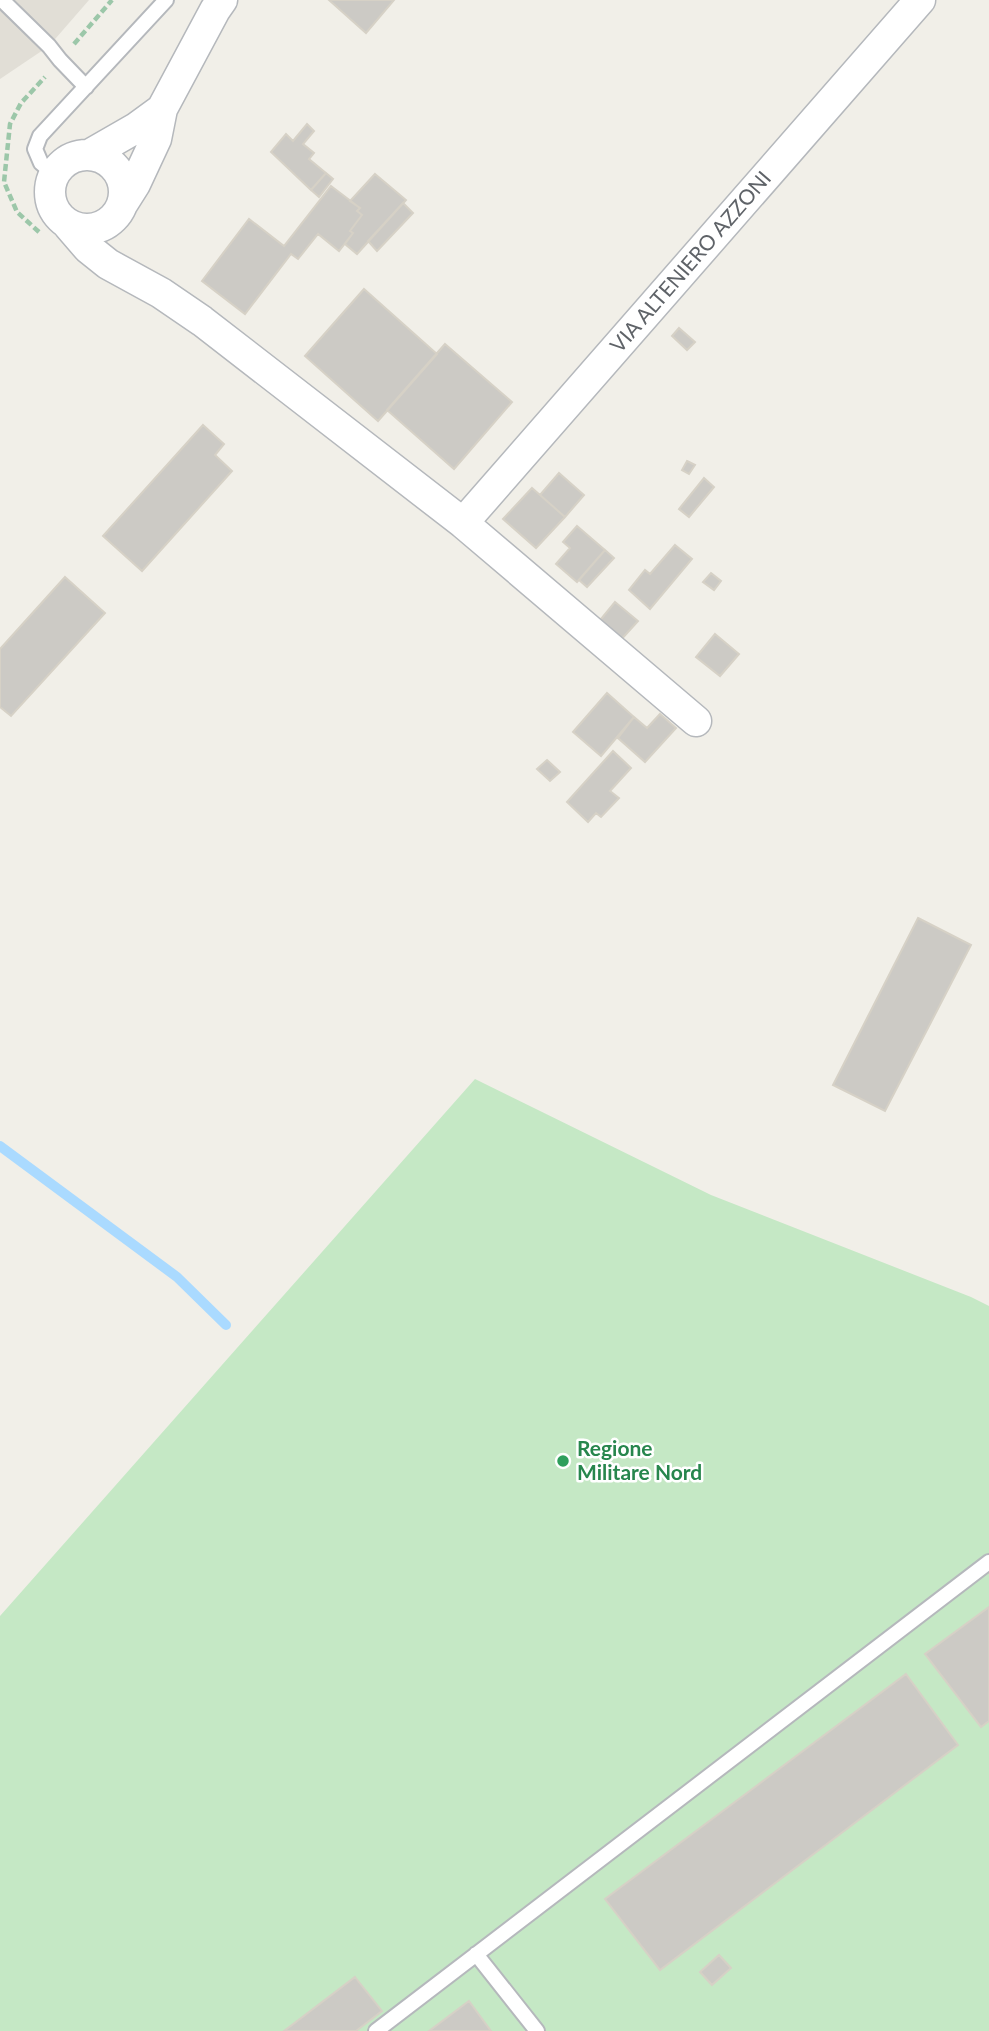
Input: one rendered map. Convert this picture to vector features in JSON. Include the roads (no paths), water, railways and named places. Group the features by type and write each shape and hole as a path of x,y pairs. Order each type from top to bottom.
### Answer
{"street":[{"path":"69,226 94,229 107,224 120,209 156,139 162,109 222,0"},
{"name":"VIA ALTENIERO AZZONI","path":"463,523 920,0"},
{"path":"89,155 136,128 162,109"},
{"path":"128,275 118,239 124,190 121,176 113,165 102,158 89,155 75,157 63,163 54,174 50,185 53,208 88,248 108,264 128,275 161,293 202,321 463,523 696,721"}],"lane":[{"path":"2,0 86,87"},
{"path":"54,174 41,163 35,149 40,136 166,0"},
{"path":"376,2031 989,1562"},
{"path":"476,1954 537,2031"}],"waterway":[{"path":"0,1146 177,1277 226,1325"}],"place":[{"name":"Regione Militare Nord","path":"563,1461"}]}
